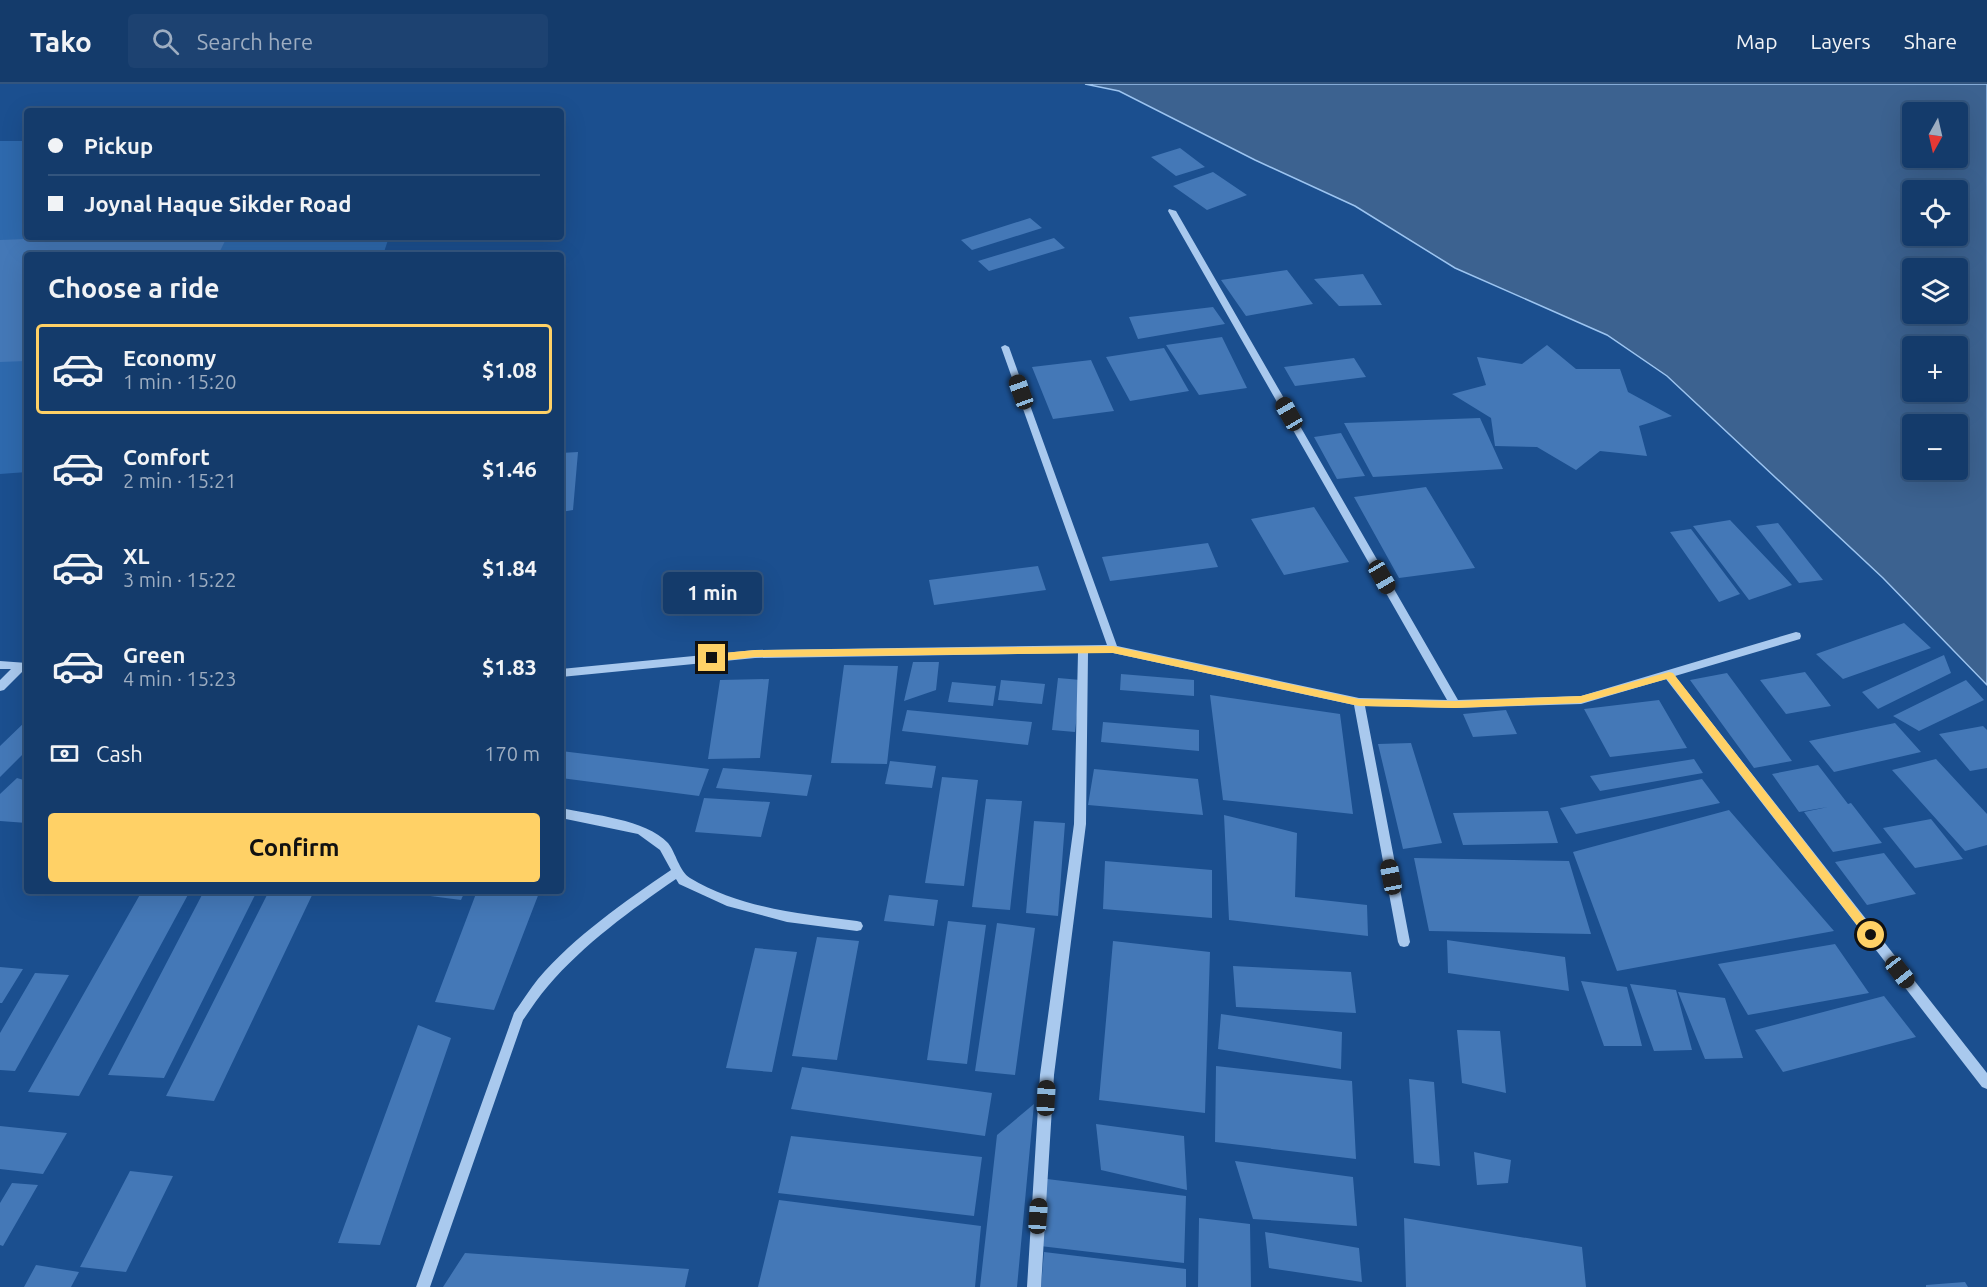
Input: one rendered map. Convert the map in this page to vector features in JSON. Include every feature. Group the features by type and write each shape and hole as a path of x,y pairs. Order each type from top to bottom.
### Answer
{"street":[{"path":"1172,210 1455,704"},
{"path":"1005,347 1113,649"},
{"path":"564,673 755,654 1113,649 1359,702 1455,704 1581,700 1796,636"},
{"path":"1034,1287 1047,1075 1080,824 1083,650"},
{"path":"0,665 24,666"},
{"path":"0,687 24,666"},
{"path":"1669,675 1987,1083"},
{"path":"1359,702 1404,942"},
{"path":"564,814 641,830 664,847 683,880 731,902 787,917 857,926"},
{"path":"423,1287 518,1017 544,981 587,940 633,902 678,871"}],"shaded area":[{"path":"1085,84 1987,84 1987,685 1883,578 1667,376 1607,335 1455,268 1355,206 1255,160 1119,91"},
{"path":"0,141 24,141 24,240 388,240 384,252 24,252 24,472 0,474"}],"building":[{"path":"1180,148 1205,167 1176,176 1151,157"},
{"path":"1213,172 1247,195 1207,210 1173,186"},
{"path":"1030,218 1042,228 972,250 961,240"},
{"path":"1054,238 1065,248 989,271 978,261"},
{"path":"0,240 226,240 220,252 24,252 24,361 0,362"},
{"path":"1287,270 1313,304 1246,316 1221,280"},
{"path":"1363,274 1382,305 1339,306 1314,279"},
{"path":"1213,307 1225,324 1138,339 1129,317"},
{"path":"1222,337 1247,388 1199,395 1166,345"},
{"path":"1547,345 1576,369 1620,369 1628,392 1672,416 1639,426 1647,456 1600,451 1576,470 1537,447 1495,446 1491,418 1452,394 1486,385 1477,357 1522,364"},
{"path":"1164,348 1189,391 1130,401 1106,357"},
{"path":"1354,358 1366,377 1295,386 1284,367"},
{"path":"1091,360 1114,411 1053,419 1032,367"},
{"path":"1480,418 1503,469 1373,477 1344,423"},
{"path":"1341,433 1365,476 1337,479 1314,437"},
{"path":"578,452 573,510 564,512 564,453"},
{"path":"1426,487 1475,568 1399,578 1354,497"},
{"path":"1314,507 1349,562 1284,575 1251,519"},
{"path":"1730,520 1792,585 1749,600 1693,526"},
{"path":"1778,523 1823,580 1799,583 1756,526"},
{"path":"1691,529 1740,594 1719,602 1670,532"},
{"path":"1208,543 1218,567 1110,581 1102,557"},
{"path":"1038,566 1046,590 934,605 929,580"},
{"path":"1904,623 1931,648 1843,679 1816,654"},
{"path":"1944,655 1951,673 1878,709 1862,692"},
{"path":"913,662 939,662 936,690 904,701"},
{"path":"844,665 898,666 887,764 831,763"},
{"path":"1805,672 1831,706 1786,714 1760,680"},
{"path":"1727,673 1792,761 1754,768 1690,680"},
{"path":"1121,674 1194,680 1194,696 1120,690"},
{"path":"1058,678 1081,680 1075,732 1052,730"},
{"path":"769,679 760,758 708,759 720,680"},
{"path":"1001,680 1045,684 1042,704 998,700"},
{"path":"1966,680 1984,700 1919,731 1893,716"},
{"path":"952,682 996,686 993,706 948,702"},
{"path":"1210,695 1340,714 1353,814 1223,800"},
{"path":"1659,700 1687,748 1610,757 1584,709"},
{"path":"907,710 1032,722 1028,745 902,731"},
{"path":"1506,710 1517,734 1473,737 1463,714"},
{"path":"1103,722 1199,730 1199,751 1101,742"},
{"path":"24,723 24,753 0,777 0,746"},
{"path":"1895,723 1921,752 1834,772 1809,741"},
{"path":"1983,726 1987,730 1987,768 1970,771 1939,734"},
{"path":"1411,743 1442,843 1403,849 1378,744"},
{"path":"564,751 709,769 699,796 564,778"},
{"path":"1694,759 1703,773 1600,791 1590,776"},
{"path":"1936,759 1987,814 1987,845 1965,851 1892,770"},
{"path":"890,761 936,766 932,788 885,784"},
{"path":"1818,765 1882,843 1833,852 1804,812 1828,807 1799,812 1772,774"},
{"path":"723,768 812,775 807,796 716,788"},
{"path":"1094,769 1198,779 1203,815 1088,805"},
{"path":"942,777 978,780 964,886 925,883"},
{"path":"17,778 24,780 24,823 0,821 0,794"},
{"path":"1702,779 1720,803 1576,834 1560,808"},
{"path":"704,798 770,802 761,837 695,832"},
{"path":"986,799 1022,801 1010,910 972,907"},
{"path":"1729,810 1834,931 1617,971 1573,852"},
{"path":"1548,811 1558,843 1463,845 1453,813"},
{"path":"1224,815 1297,833 1295,897 1367,905 1368,936 1229,920"},
{"path":"1931,819 1963,859 1915,868 1883,828"},
{"path":"1034,821 1065,823 1058,916 1026,913"},
{"path":"1884,853 1916,894 1867,905 1835,862"},
{"path":"1414,858 1569,861 1591,934 1429,931"},
{"path":"1105,861 1212,870 1212,918 1103,909"},
{"path":"140,894 188,894 79,1096 28,1092"},
{"path":"202,894 256,894 164,1078 108,1075"},
{"path":"267,894 313,894 214,1101 166,1096"},
{"path":"415,894 464,894 461,900"},
{"path":"476,894 539,894 494,1010 435,1002"},
{"path":"889,895 938,900 934,926 884,921"},
{"path":"948,921 986,925 967,1064 927,1060"},
{"path":"997,923 1035,928 1015,1075 975,1071"},
{"path":"817,937 859,941 837,1060 792,1056"},
{"path":"1447,940 1565,957 1569,991 1448,973"},
{"path":"1113,941 1210,952 1205,1113 1099,1100"},
{"path":"1835,944 1869,993 1748,1015 1718,964"},
{"path":"755,948 797,952 772,1072 726,1068"},
{"path":"1233,966 1351,972 1356,1013 1236,1007"},
{"path":"0,967 23,969 2,1003 0,1003"},
{"path":"35,973 69,975 15,1071 0,1070 0,1033"},
{"path":"1581,981 1627,987 1642,1046 1604,1046"},
{"path":"1630,984 1676,990 1692,1050 1654,1051"},
{"path":"1678,992 1725,998 1743,1058 1705,1059"},
{"path":"1884,996 1916,1037 1783,1072 1755,1030"},
{"path":"1221,1014 1342,1032 1341,1069 1218,1049"},
{"path":"418,1025 451,1038 380,1245 338,1243"},
{"path":"1457,1030 1500,1031 1506,1093 1462,1083"},
{"path":"1216,1066 1352,1081 1356,1159 1215,1142"},
{"path":"802,1067 992,1093 985,1136 791,1109"},
{"path":"1409,1079 1434,1082 1440,1166 1414,1163"},
{"path":"1034,1104 1017,1287 980,1287 997,1135"},
{"path":"1096,1124 1184,1136 1187,1190 1101,1170"},
{"path":"0,1126 67,1133 43,1174 0,1169"},
{"path":"791,1136 982,1157 974,1216 778,1193"},
{"path":"1474,1152 1511,1160 1508,1183 1477,1185"},
{"path":"1235,1161 1353,1177 1357,1226 1253,1219"},
{"path":"130,1171 173,1176 126,1272 80,1267"},
{"path":"1047,1179 1186,1196 1184,1263 1040,1246"},
{"path":"12,1183 38,1185 3,1246 0,1245 0,1203"},
{"path":"779,1200 981,1226 975,1287 758,1287"},
{"path":"1199,1218 1250,1224 1251,1287 1198,1287"},
{"path":"1404,1218 1582,1247 1586,1287 1406,1287"},
{"path":"1265,1232 1359,1248 1362,1282 1269,1268"},
{"path":"1044,1252 1186,1269 1186,1287 1041,1287"},
{"path":"465,1253 689,1269 685,1287 443,1287"},
{"path":"36,1265 79,1272 71,1287 24,1287"},
{"path":"1965,1282 1968,1287 1926,1287 1926,1285"}],"route":[{"path":"712,658 755,654 1113,649 1359,702 1455,704 1581,700 1669,675 1871,935"}]}
